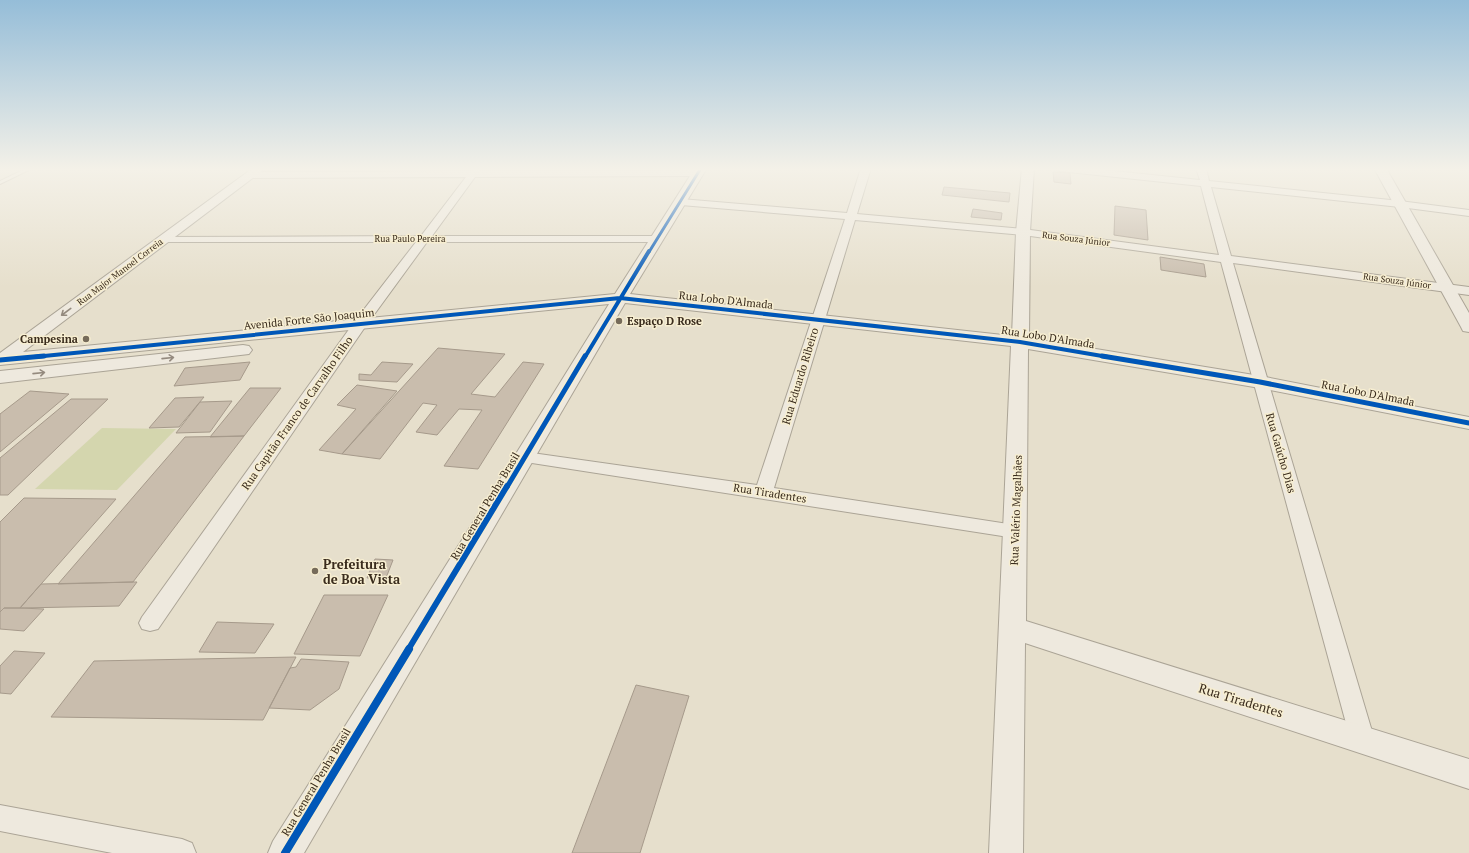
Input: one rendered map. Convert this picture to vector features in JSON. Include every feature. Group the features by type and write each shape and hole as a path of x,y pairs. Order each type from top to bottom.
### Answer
{"street":[{"name":"Rua Major Manoel Correia","path":"1,365 206,208"},
{"name":"Rua Capitão Franco de Carvalho Filho","path":"150,623 360,324 448,208"},
{"name":"Rua General Penha Brasil","path":"285,853 526,457 656,239 677,208"},
{"name":"Rua Souza Júnior","path":"751,208 1024,232 1469,291"},
{"name":"Rua Eduardo Ribeiro","path":"764,492 853,208"},
{"name":"Rua Valério Magalhães","path":"1006,853 1020,342 1026,208"},
{"name":"Rua Gaúcho Dias","path":"1213,208 1260,382 1362,738"},
{"path":"1402,208 1469,327"},
{"path":"1426,208 1469,214"},
{"name":"Rua Paulo Pereira","path":"164,239 656,239"},
{"path":"1,365 350,338 616,305"},
{"name":"Rua Lobo D'Almada","path":"616,305 817,320 1020,342 1260,382 1469,423"},
{"name":"Avenida Forte São Joaquim","path":"1,365 360,324 616,305"},
{"name":"Rua Tiradentes","path":"526,457 764,492 1015,532"},
{"name":"Rua Tiradentes","path":"1013,628 1362,738 1469,774"},
{"path":"0,818 182,853"}],"green space":[{"path":"102,428 176,429 117,490 35,489"}],"building":[{"path":"1115,208 1146,210 1148,240 1114,235"},
{"path":"973,209 1002,213 1001,220 971,217"},
{"path":"1160,257 1204,264 1206,277 1161,270"},
{"path":"438,348 505,354 471,394 495,397 523,362 544,364 478,469 444,466 482,410 459,409 437,435 416,432 437,405 423,403 380,459 342,454"},
{"path":"250,362 240,380 174,386 185,368"},
{"path":"382,362 413,364 397,382 359,380 359,374 371,375"},
{"path":"357,385 397,391 342,454 319,450 356,409 337,405"},
{"path":"250,388 281,388 244,436 210,437"},
{"path":"30,391 69,394 0,452 0,414"},
{"path":"204,397 179,427 149,428 175,398"},
{"path":"71,399 108,399 8,495 0,495 0,458"},
{"path":"232,401 210,432 176,433 200,402"},
{"path":"244,436 133,582 58,584 185,437"},
{"path":"24,498 116,499 20,608 4,608 0,612 0,522"},
{"path":"375,559 393,560 386,578 367,578"},
{"path":"137,582 119,606 20,608 41,584"},
{"path":"324,595 388,595 360,656 294,654"},
{"path":"4,608 44,609 24,631 0,629 0,612"},
{"path":"217,622 274,624 255,653 199,652"},
{"path":"14,651 45,653 11,694 0,693 0,666"},
{"path":"296,657 263,720 51,717 94,661"},
{"path":"301,659 349,662 339,689 310,710 269,708 290,668 296,667"},
{"path":"636,685 689,696 640,853 572,853"}],"cycle path":[{"path":"285,853 612,311 676,208"},
{"path":"0,360 620,298 1020,342 1260,382 1469,423"}],"place":[{"name":"Espaço D Rose","path":"619,321"},
{"name":"Campesina","path":"86,339"},
{"name":"Prefeitura de Boa Vista","path":"315,571"}]}
